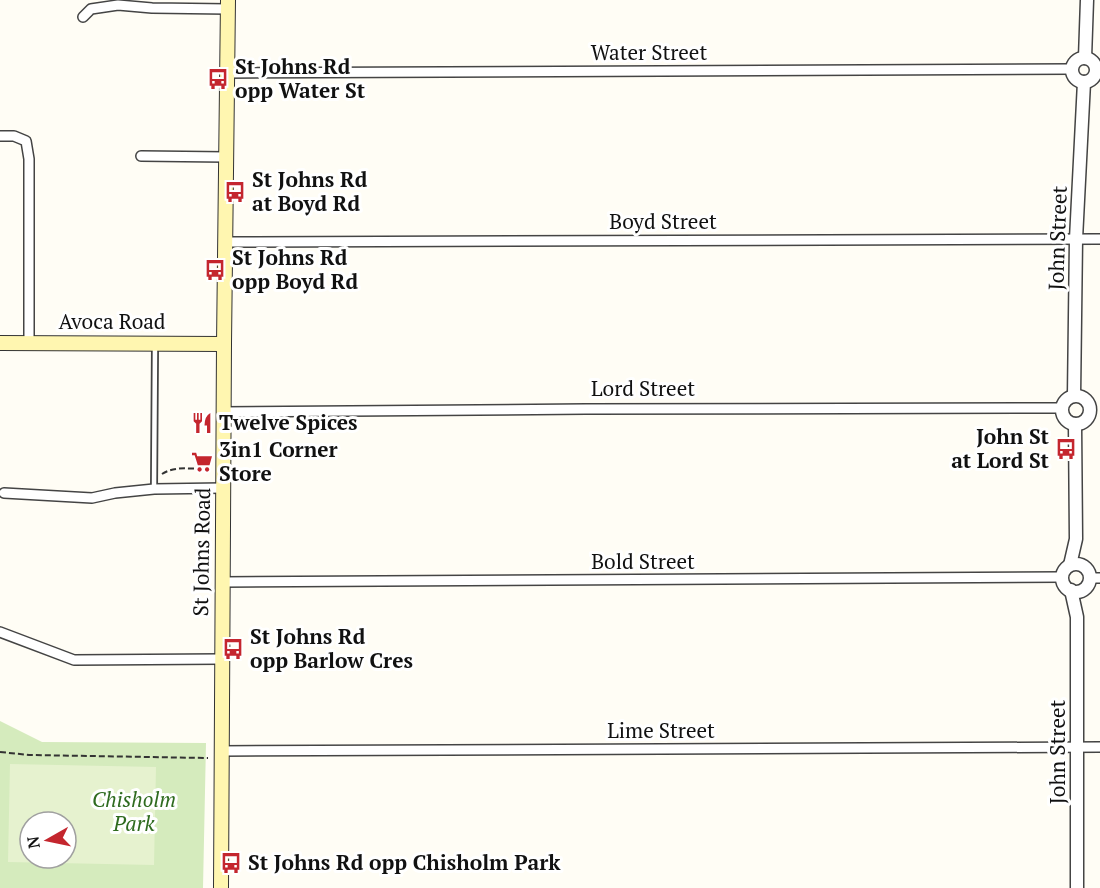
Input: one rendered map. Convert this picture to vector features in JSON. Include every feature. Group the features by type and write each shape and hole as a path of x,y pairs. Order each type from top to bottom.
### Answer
{"main road":[{"name":"St Johns Road","path":"221,888 221,659 228,4"},
{"name":"Avoca Road","path":"0,343 224,344"}],"street":[{"path":"1085,58 1087,0"},
{"path":"82,18 91,4 152,8 228,4"},
{"path":"1085,58 1092,61 1098,69 1093,78 1084,82 1074,77 1072,69 1075,62 1085,58"},
{"name":"Water Street","path":"227,74 1072,69"},
{"name":"John Street","path":"1074,396 1077,239 1084,82"},
{"path":"0,136 14,136 26,141 29,159 29,343"},
{"path":"141,156 226,157"},
{"name":"Boyd Street","path":"226,242 1100,238"},
{"path":"1074,396 1086,400 1095,408 1080,424 1066,420 1062,408 1066,400 1074,396"},
{"name":"Lord Street","path":"224,412 1062,408"},
{"path":"1075,424 1077,565"},
{"path":"4,493 92,498 154,489 224,488"},
{"path":"1077,565 1095,578 1088,586 1077,592 1065,586 1062,578 1064,571 1077,565"},
{"name":"Bold Street","path":"223,582 1062,578"},
{"name":"John Street","path":"1077,617 1084,589"},
{"name":"John Street","path":"1071,590 1077,617 1077,888"},
{"path":"0,632 74,660 221,659"},
{"name":"Lime Street","path":"221,751 1100,747"}],"lane":[{"path":"154,489 155,343"}],"path":[{"path":"154,476 159,476 169,469 206,468"},
{"path":"0,752 29,755 208,758"}],"green space":[{"name":"Chisholm Park","path":"0,721 42,742 206,743 203,888 0,888"},
{"path":"10,764 156,767 154,865 78,863 78,810 18,810 18,862 8,862"}],"place":[{"name":"St Johns Rd opp Water St","path":"218,79"},
{"name":"St Johns Rd at Boyd Rd","path":"235,192"},
{"name":"St Johns Rd opp Boyd Rd","path":"215,270"},
{"name":"Twelve Spices","path":"202,423"},
{"name":"John St at Lord St","path":"1066,449"},
{"name":"3in1 Corner Store","path":"202,462"},
{"name":"St Johns Rd opp Barlow Cres","path":"233,649"},
{"name":"St Johns Rd opp Chisholm Park","path":"231,863"}]}
